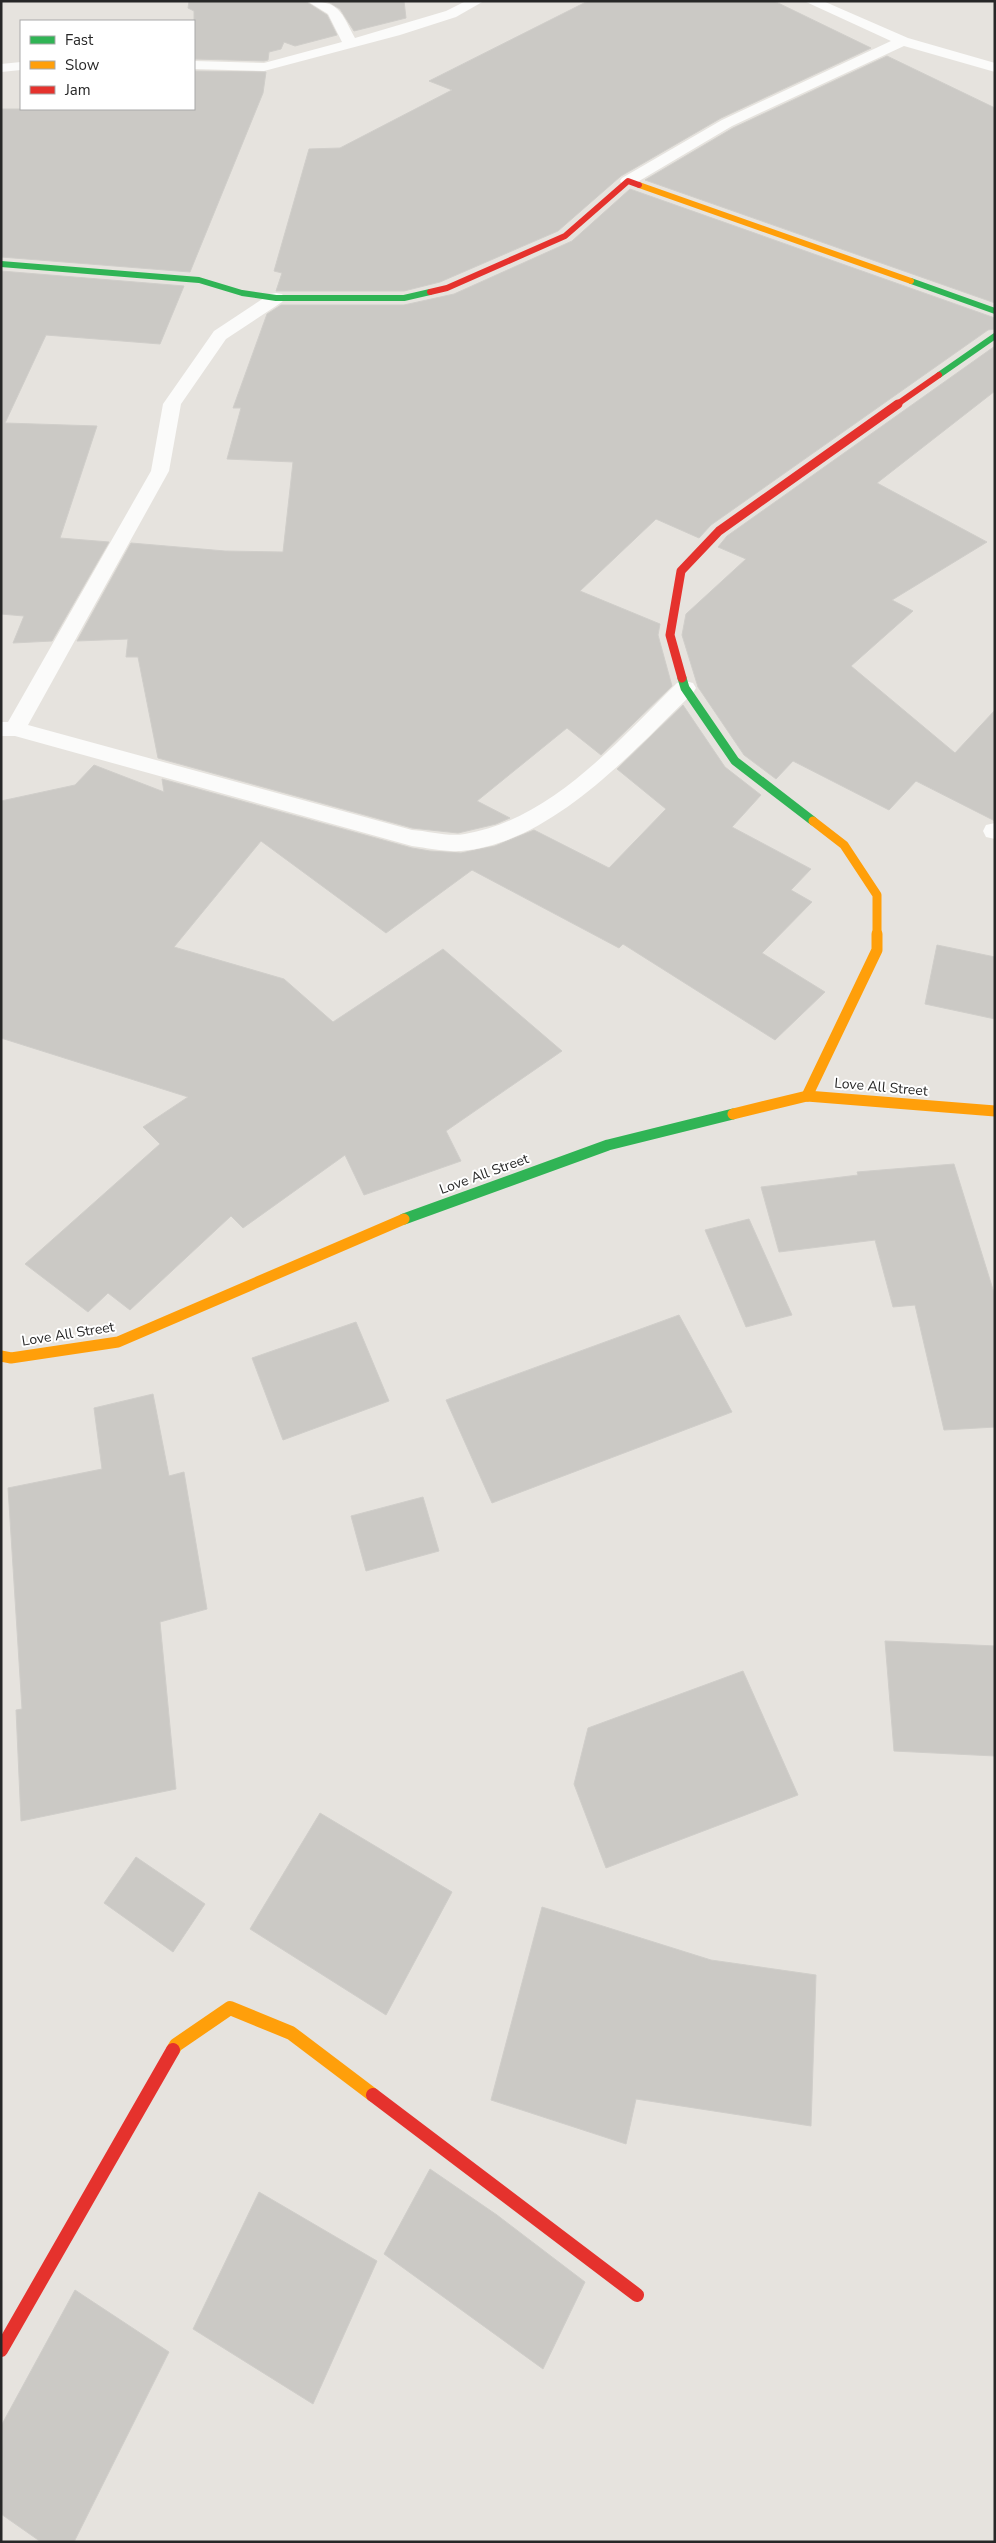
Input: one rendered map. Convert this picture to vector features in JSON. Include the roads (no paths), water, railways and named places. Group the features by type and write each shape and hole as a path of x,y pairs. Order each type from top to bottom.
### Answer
{"street":[{"path":"314,1 334,11 350,45"},
{"path":"195,65 264,67 350,45 451,14 478,1"},
{"path":"811,1 903,41 995,68"},
{"path":"1,264 122,272 199,280 242,293 276,298 404,298 447,288 565,236 628,181 727,123 903,41"},
{"path":"1,68 20,66"},
{"path":"628,181 995,311"},
{"path":"276,298 220,335 172,404 160,471 8,729 412,838 465,842 518,826 569,795 685,688"},
{"path":"807,1096 877,950 877,895 844,844 735,761 685,688 670,635 681,571 719,531 995,336"},
{"name":"Love All Street","path":"1,1356 11,1358 118,1342 378,1228 608,1145 807,1096 995,1111"},
{"path":"1,2350 176,2045 230,2008 291,2033 638,2295"}]}
